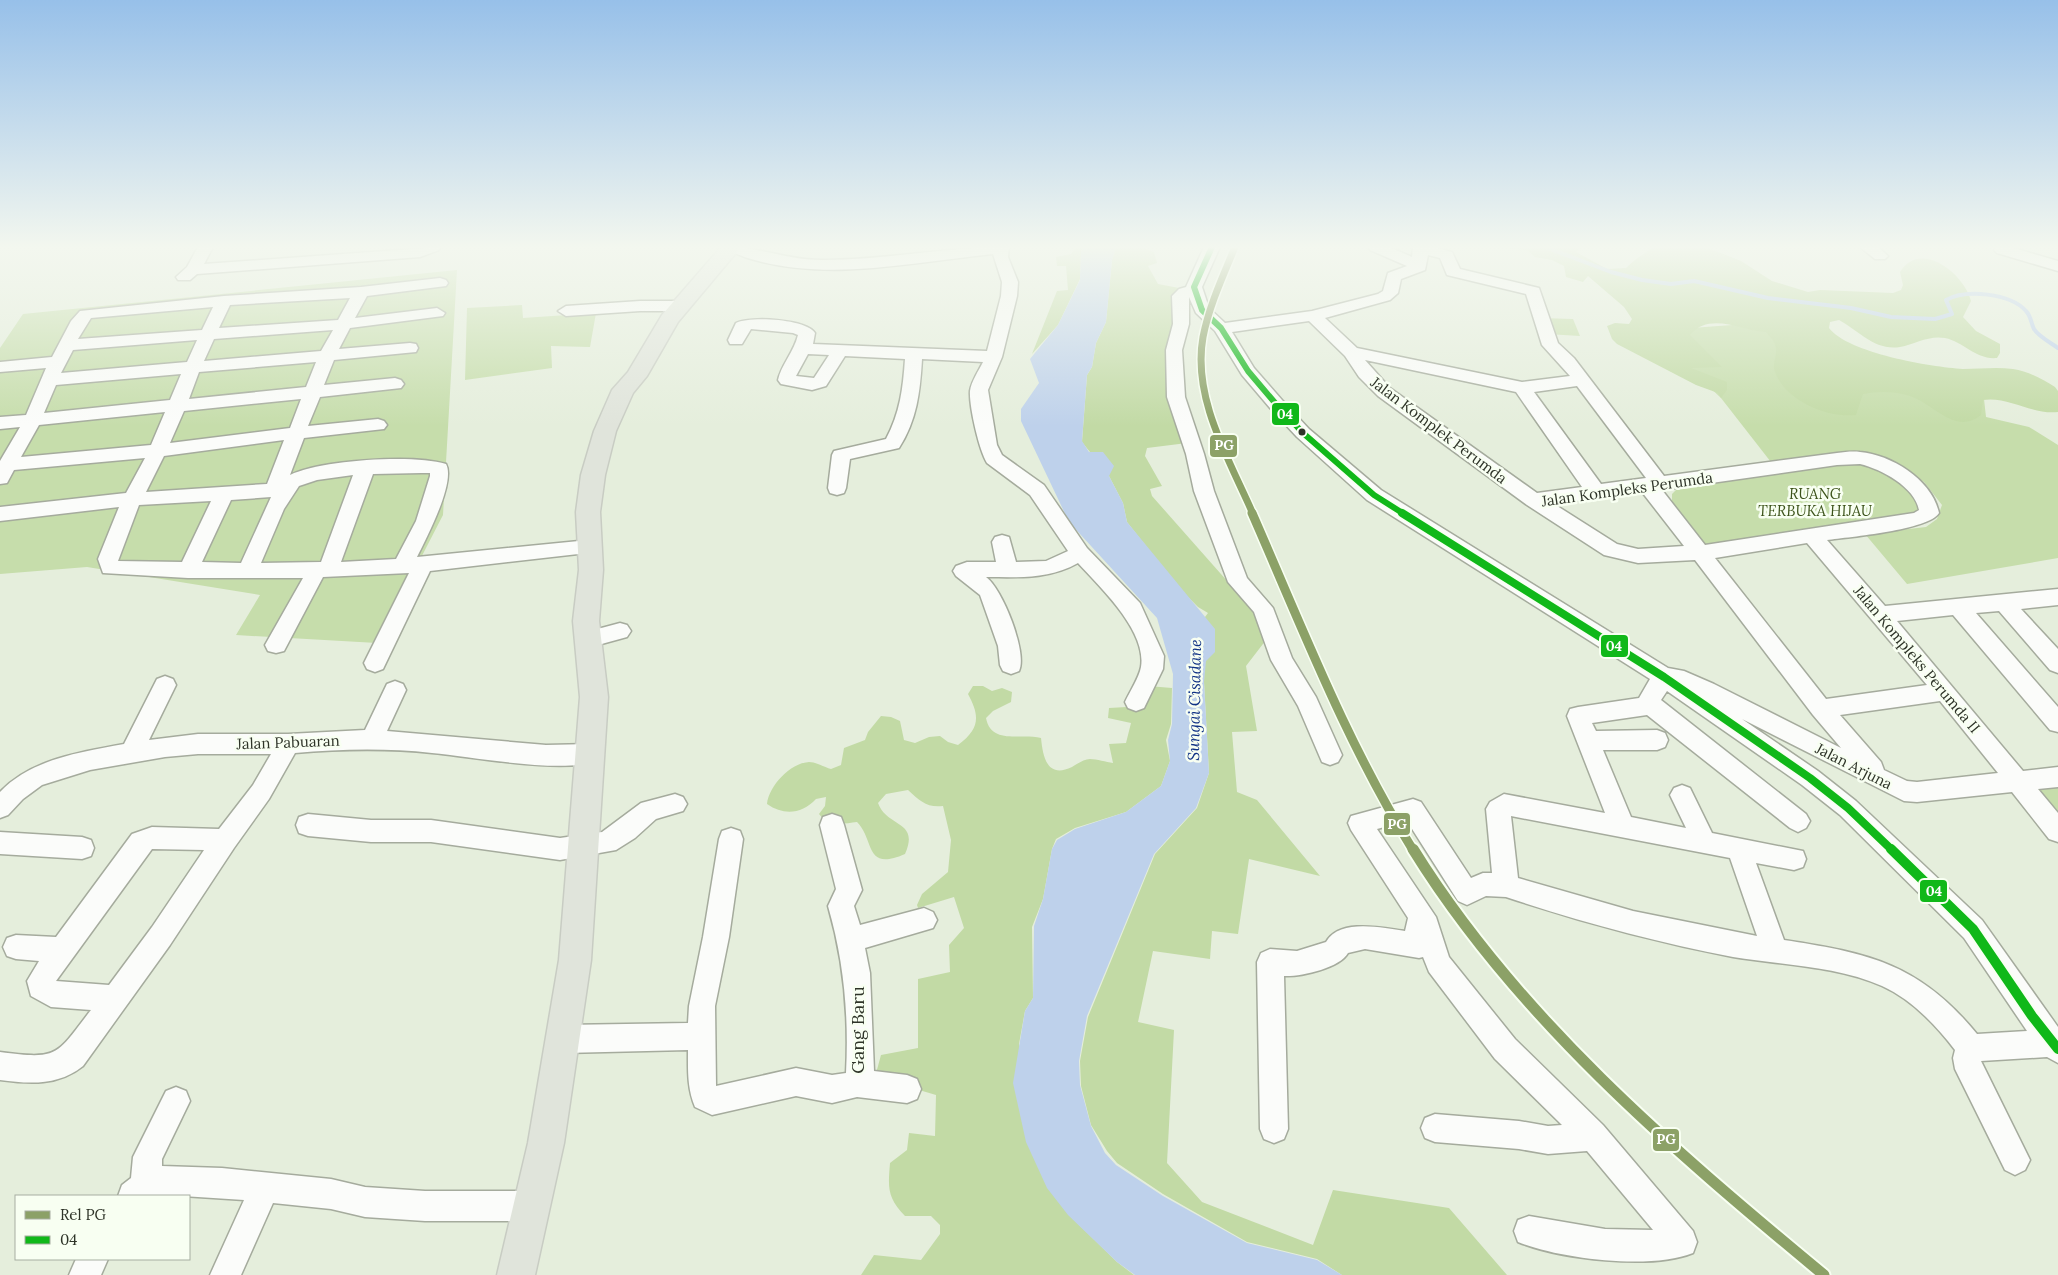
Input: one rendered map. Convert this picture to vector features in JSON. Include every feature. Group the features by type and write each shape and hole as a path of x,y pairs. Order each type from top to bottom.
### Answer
{"main road":[{"path":"516,1275 546,1143 564,1039 575,960 594,697 586,621 591,570 588,512 594,475 605,431 623,390 636,376 669,319 680,306"}],"street":[{"path":"5,471 33,419 49,380 82,316 91,313 163,306"},
{"path":"222,306 192,368 158,451 132,499 108,559 108,567 114,570 323,570 413,565 589,547"},
{"path":"248,571 279,490 295,433 311,393 327,356 354,306"},
{"path":"566,311 633,306"},
{"path":"1007,306 994,357 979,390 988,445 994,459 1037,490 1080,552 1133,609 1153,656 1152,669 1136,702"},
{"path":"1179,306 1181,324 1174,350 1178,407 1195,454 1204,492 1238,582 1262,608 1282,660 1308,703 1330,755"},
{"path":"1201,306 1221,328 1248,370 1276,404 1303,433 1374,495 1664,677 1810,778 1848,808 1973,929 2057,1045"},
{"path":"1221,328 1313,316 1349,306"},
{"path":"1538,306 1550,345 1568,362 1582,380 1698,552 1821,709 1878,775"},
{"path":"67,345 346,324 437,313"},
{"name":"Jalan Komplek Perumda","path":"1313,316 1351,352 1365,373 1384,392 1534,500"},
{"path":"736,340 742,327 748,324 792,327 807,333 803,349 788,373 787,380 812,384 820,382 840,351"},
{"path":"49,380 410,348"},
{"path":"803,349 994,357"},
{"name":"Jalan Komplek Perumda","path":"1351,352 1522,388 1582,380"},
{"path":"837,488 841,455 893,444 905,420 911,397 914,354"},
{"path":"0,367 58,362"},
{"path":"0,423 395,384"},
{"path":"1522,388 1596,492"},
{"path":"5,471 295,433 378,425"},
{"name":"Jalan Kompleks Perumda","path":"1836,458 1860,458 1879,463 1895,472 1917,489 1929,508 1929,513 1918,519 1812,536 1698,552 1638,556 1621,554 1611,550 1534,500 1654,485 1836,458"},
{"path":"0,514 132,499 279,490 298,477 308,474 426,466 440,469 413,565 376,663"},
{"path":"276,645 323,570 365,469"},
{"path":"188,571 225,492"},
{"name":"Jalan Kompleks Perumda II","path":"1812,536 1945,691 2058,831"},
{"path":"1002,542 1008,571"},
{"path":"1012,664 1009,646 989,592 983,585 962,571 967,568 1008,571 1042,569 1067,561 1080,552"},
{"path":"1879,615 2058,597"},
{"path":"2004,603 2058,664"},
{"path":"1959,608 2058,723"},
{"path":"587,640 620,631"},
{"path":"1664,677 1649,700 1652,705 1798,821"},
{"name":"Jalan Arjuna","path":"1664,677 1676,677 1706,690 1819,748 1878,775 1893,786 1917,792 2021,783 2058,777"},
{"path":"131,753 164,685"},
{"path":"372,740 395,690"},
{"path":"1821,709 1945,691"},
{"path":"1622,825 1578,720 1579,716 1652,705"},
{"path":"1819,748 1843,735"},
{"name":"Jalan Pabuaran","path":"5,798 34,778 58,768 131,753 198,744 288,744 372,740 430,743 546,755 591,754"},
{"path":"1587,741 1657,740"},
{"path":"0,1066 46,1069 65,1064 161,936 224,840 261,792 288,744"},
{"path":"1682,795 1704,841"},
{"path":"308,825 371,830 431,831 520,845 560,848 582,847 606,842 626,830 643,814 653,808 674,804"},
{"path":"1506,886 1498,809 1500,806 1510,804 1794,859"},
{"path":"1530,1231 1614,1247 1654,1247 1682,1242 1593,1135 1505,1049 1438,962 1426,925 1360,823 1414,809 1467,893 1483,884 1506,886 1645,926 1775,952 1820,957 1865,968 1891,977 1921,997 1942,1015 1971,1048"},
{"name":"Gang Baru","path":"731,839 716,937 702,1006 702,1088 705,1097 712,1101 796,1082 807,1082 834,1090 857,1083 860,1074 861,1046 857,973 851,940 841,906 849,890 832,825"},
{"path":"115,998 51,994 40,987 40,981 141,842 160,838 224,840"},
{"path":"0,843 82,848"},
{"path":"1739,848 1775,952"},
{"path":"851,940 924,920"},
{"path":"1274,1129 1270,962 1297,964 1335,952 1340,943 1365,937 1419,946 1417,926 1426,925"},
{"path":"16,947 61,950"},
{"path":"564,1039 701,1036"},
{"path":"1971,1048 2057,1045"},
{"path":"1971,1048 1967,1056 1969,1069 2015,1160"},
{"path":"857,1083 907,1089"},
{"path":"139,1190 148,1157 176,1101"},
{"path":"1435,1128 1519,1134 1548,1140 1573,1139 1593,1135"},
{"path":"139,1190 166,1180 330,1194 364,1202 425,1206 531,1206"},
{"path":"226,1275 266,1188"},
{"path":"84,1275 92,1260"}],"green space":[{"path":"97,306 455,306 443,515 377,643 236,635 260,595 87,567 0,574 0,348 23,314"},
{"path":"522,306 523,318 596,313 590,347 551,346 552,368 465,380 467,308"},
{"path":"1051,306 1067,306 1058,325 1032,354"},
{"path":"1108,306 1180,306 1187,443 1147,448 1145,456 1162,486 1150,489 1152,496 1251,608 1266,640 1246,666 1257,731 1232,732 1237,792 1257,800 1320,876 1249,859 1238,934 1212,931 1210,959 1153,951 1138,1022 1174,1030 1167,1163 1202,1202 1313,1245 1333,1190 1449,1208 1507,1275 1342,1275 1317,1259 1247,1242 1163,1194 1117,1163 1091,1125 1081,1086 1080,1061 1088,1017 1155,854 1197,808 1209,773 1204,682 1205,617 1208,613 1198,607 1178,587 1127,522 1123,503 1109,476 1082,442 1087,375 1092,367 1096,343 1106,322"},
{"path":"1968,306 1963,317 1976,331 2000,344 2000,353 1997,358 1976,354 1958,343 1945,338 1933,338 1900,347 1891,347 1875,343 1839,320 1830,322 1829,328 1839,337 1853,345 1912,362 1963,369 2007,368 2029,373 2055,387 2058,391 2058,412 2039,411 1992,399 1983,400 1981,415 1962,422 1944,416 1910,396 1893,392 1881,392 1863,394 1856,415 1833,414 1809,406 1788,391 1780,382 1774,369 1776,348 1774,341 1766,332 1726,324 1707,324 1698,328 1690,335 1722,367 1691,368 1727,382 1727,390 1721,398 1718,393 1696,385 1617,344 1612,339 1607,326 1615,323 1629,324 1632,319 1624,307"},
{"path":"1541,318 1573,319 1580,336 1547,334"},
{"path":"1786,321 1814,357 1983,390 1986,417 2029,427 2058,445 2058,558 1907,584 1865,534 1926,527 1937,519 1942,505 1924,482 1901,467 1877,458 1774,466 1721,398 1689,368 1623,333"},
{"name":"RUANG TERBUKA HIJAU","path":"1868,462 1901,473 1924,515 1705,547 1672,501 1672,494 1678,488 1688,484"},
{"path":"973,686 983,686 992,691 1002,688 1012,692 1011,702 993,711 986,718 989,726 1000,735 1041,738 1045,759 1052,768 1057,770 1064,770 1088,759 1113,763 1109,744 1126,743 1131,723 1108,718 1109,708 1127,707 1148,686 1172,688 1171,724 1166,740 1170,761 1161,786 1126,812 1075,828 1056,839 1052,849 1043,899 1032,927 1033,998 1025,1011 1019,1044 1068,1214 1117,1262 1134,1275 861,1275 874,1255 921,1260 940,1234 940,1225 931,1216 905,1216 895,1203 889,1186 890,1163 907,1150 909,1133 935,1136 936,1095 875,1077 881,1055 918,1048 918,979 950,972 949,945 964,928 954,897 918,908 917,905 922,894 948,872 951,840 943,806 932,806 924,803 908,790 886,794 878,803 882,811 901,825 908,835 909,843 905,854 892,859 877,857 872,852 863,829 857,822 836,824 823,818 819,814 825,806 826,797 816,799 805,808 793,812 773,808 767,804 776,783 795,766 809,762 831,769 841,765 844,748 865,740 868,732 881,716 891,717 900,721 904,740 915,743 929,737 940,736 948,742 958,745 971,733 976,722 975,709 968,694"},
{"path":"2058,787 2058,832 2025,790"}],"water":[{"name":"Sungai Cisadane","path":"1067,306 1108,306 1106,322 1096,343 1092,367 1087,375 1082,441 1089,452 1103,452 1114,466 1109,476 1123,503 1127,522 1215,629 1215,652 1206,661 1204,682 1209,773 1196,808 1154,854 1087,1016 1079,1061 1080,1085 1091,1126 1105,1153 1116,1165 1163,1196 1247,1243 1317,1260 1342,1275 1135,1275 1117,1262 1068,1215 1047,1188 1026,1142 1013,1083 1025,1011 1033,998 1034,926 1043,899 1052,849 1057,840 1075,829 1126,812 1161,786 1170,761 1168,740 1172,724 1173,674 1157,618 1069,522 1021,421 1021,409 1039,383 1030,359 1058,325"}],"waterway":[{"path":"1839,306 1891,317 1935,319 1952,314 1949,306"},
{"path":"2021,306 2029,315 2036,332 2058,348"}],"rail line":[{"name":"PG","path":"1212,306 1203,339 1201,358 1206,402 1333,699 1379,793 1415,853 1458,914 1503,972 1603,1080 1711,1180 1824,1275"}],"transit line":[{"name":"04","path":"1201,306 1202,310 1221,328 1248,371 1276,404 1303,433 1374,495 1664,677 1810,778 1848,808 1973,929 2032,1016 2058,1049"}]}
